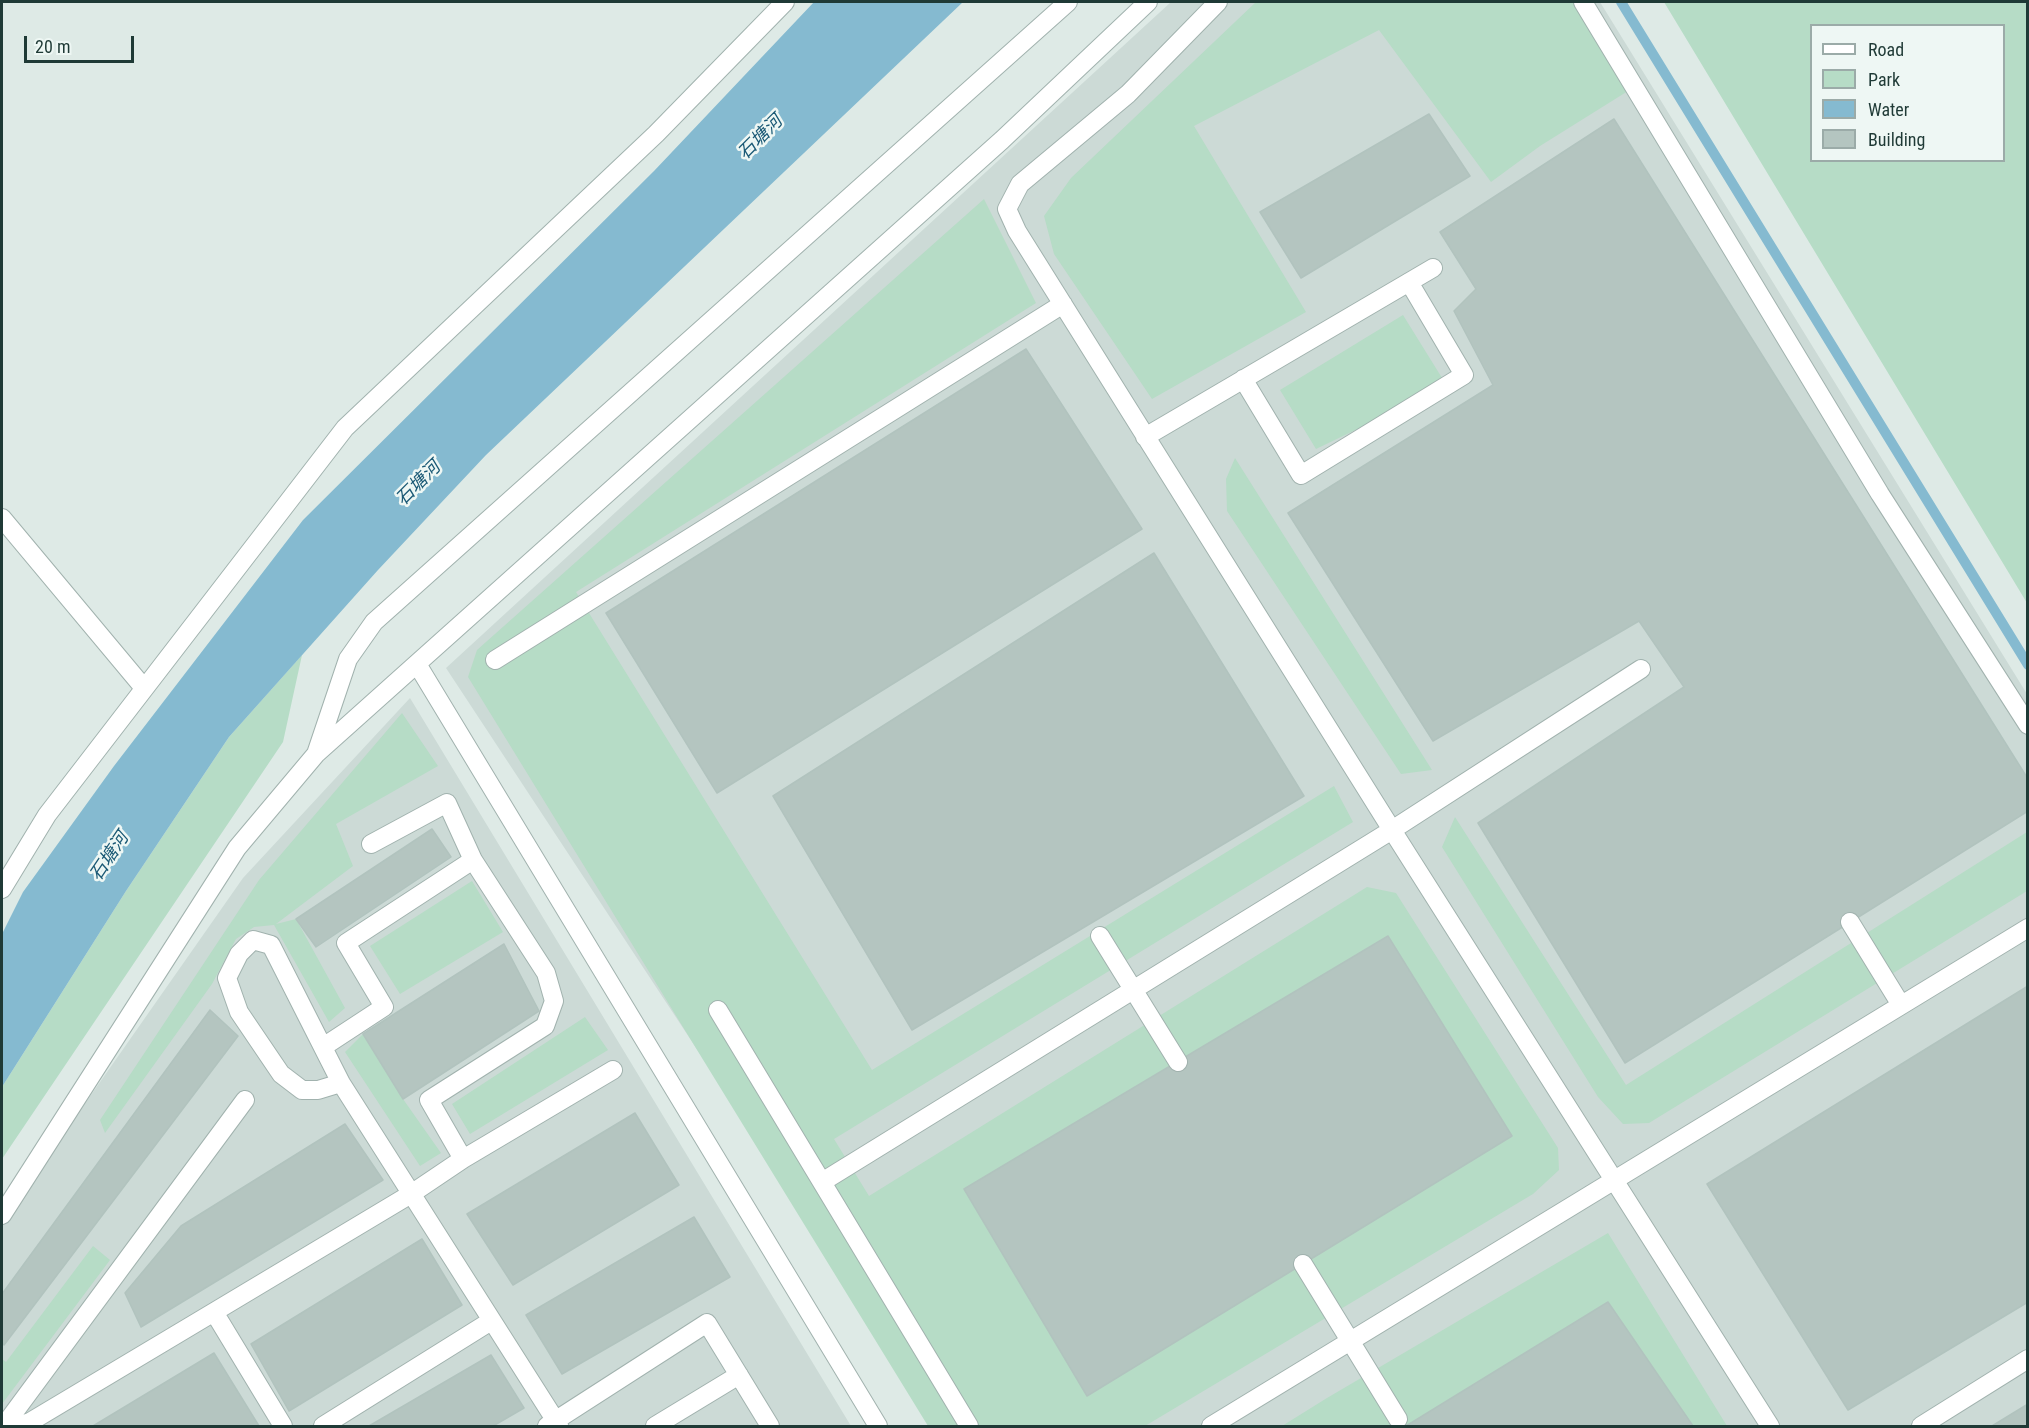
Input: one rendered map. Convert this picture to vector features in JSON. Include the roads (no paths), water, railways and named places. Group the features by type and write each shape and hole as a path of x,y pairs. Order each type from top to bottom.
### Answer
{"street":[{"path":"2,889 47,815 345,428 656,134 784,2"},
{"path":"316,754 348,659 375,622 1068,2"},
{"path":"2,1215 237,848 316,754 1002,140 1148,2"},
{"path":"1218,2 1128,94 1020,184 1007,209 1017,231 1392,830 1770,1426"},
{"path":"1583,2 1880,494 2028,725"},
{"path":"1145,436 1433,268"},
{"path":"1243,379 1301,475 1464,375 1410,282"},
{"path":"495,660 1063,304"},
{"path":"2,518 144,688"},
{"path":"417,664 878,1426"},
{"path":"822,1182 1392,830 1641,669"},
{"path":"371,844 447,803 473,860 546,973 554,1001 545,1026 429,1100 463,1159"},
{"path":"323,1047 384,1007 346,943 473,860"},
{"path":"1850,922 1901,1005"},
{"path":"1211,1426 2028,928"},
{"path":"1100,936 1178,1062"},
{"path":"340,1083 318,1090 302,1090 281,1074 239,1012 227,978 239,954 253,940 271,945 340,1083 554,1425 707,1323 770,1426"},
{"path":"718,1010 969,1426"},
{"path":"19,1426 30,1422 411,1194 463,1159 613,1070"},
{"path":"4,1426 245,1100"},
{"path":"1303,1264 1398,1419"},
{"path":"213,1312 283,1426"},
{"path":"323,1426 491,1321"},
{"path":"1921,1426 2028,1359"},
{"path":"655,1426 739,1375"}],"water":[{"name":"石塘河","path":"814,2 963,2 486,455 378,570 229,737 126,891 2,1087 2,934 23,892 114,766 303,520 654,171"}],"waterway":[{"path":"1621,2 2028,665"}]}
